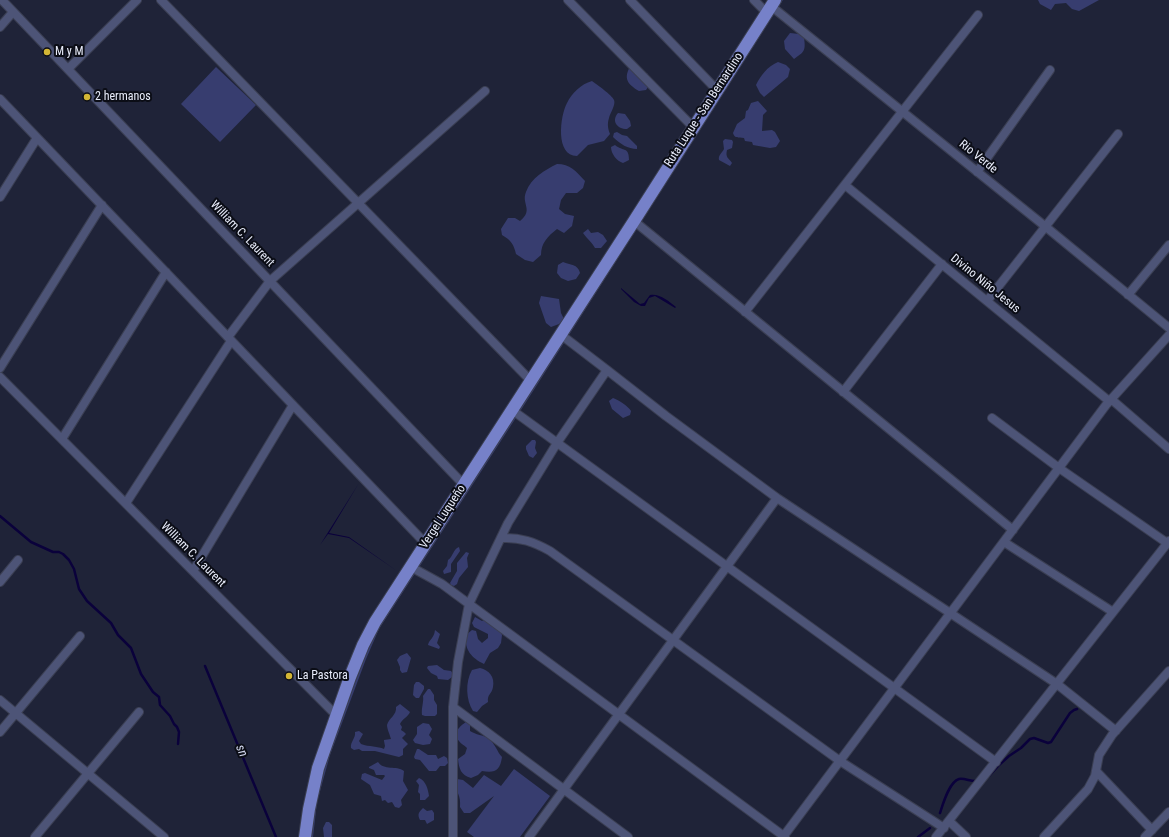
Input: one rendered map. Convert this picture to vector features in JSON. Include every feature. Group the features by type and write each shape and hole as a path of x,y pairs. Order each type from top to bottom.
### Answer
{"main road":[{"name":"Ruta Luque - San Bernardino","path":"634,221 770,6"},
{"name":"Vergel Luqueño","path":"306,837 313,787 320,762 363,645 375,622 634,221"}],"street":[{"name":"William C. Laurent","path":"2,0 464,485"},
{"path":"68,69 137,0"},
{"path":"161,0 530,380"},
{"path":"568,0 693,127"},
{"path":"630,0 717,90"},
{"name":"Rio Verde","path":"754,0 770,6 1046,227 1169,328"},
{"path":"0,27 13,12"},
{"path":"745,312 978,15"},
{"path":"977,172 1050,70"},
{"path":"126,503 230,339 270,282 485,91"},
{"path":"0,99 426,544"},
{"path":"987,301 1118,134"},
{"path":"0,197 37,138"},
{"name":"Divino Niño Jesus","path":"845,185 1169,449"},
{"path":"0,368 102,206"},
{"path":"634,221 1012,530"},
{"path":"1128,295 1169,245"},
{"path":"843,392 942,264"},
{"path":"62,440 166,272"},
{"path":"560,334 666,416 777,498 1057,684 1116,731"},
{"path":"411,568 442,584 784,837 1110,400 1169,335"},
{"path":"453,837 453,707 458,662 469,604 508,523 557,443 606,370"},
{"name":"William C. Laurent","path":"0,377 336,715"},
{"path":"193,572 293,405"},
{"path":"512,410 996,762"},
{"path":"936,837 1168,542 1059,468 992,418"},
{"path":"529,837 777,498"},
{"path":"502,538 514,537 524,539 550,551 840,762 966,837"},
{"path":"1004,542 1113,612"},
{"path":"0,582 18,560"},
{"path":"0,732 80,636"},
{"path":"1044,837 1088,789 1096,771 1098,755 1116,731 1169,672"},
{"path":"0,700 164,837"},
{"path":"453,707 628,837"},
{"path":"35,837 139,712"},
{"path":"1096,771 1152,830"},
{"path":"1145,837 1168,814"}],"shaded area":[{"path":"781,0 783,0 379,629 366,659 330,755 317,802 312,837 316,802 330,752 362,665 378,628 520,409"},
{"path":"1038,0 1099,0 1079,11 1072,9 1066,3 1055,4 1051,10 1040,4"},
{"path":"790,33 799,34 804,38 804,51 794,59 785,49 784,41"},
{"path":"778,62 786,65 790,69 788,77 764,97 756,85 765,72"},
{"path":"631,65 648,74 650,84 646,90 639,91 629,83 627,74"},
{"path":"216,67 256,105 220,142 181,104"},
{"path":"592,81 614,100 608,122 610,134 604,141 588,145 577,156 570,154 565,150 562,143 561,125 569,99 574,92 584,84"},
{"path":"758,101 767,111 763,115 762,131 772,130 775,132 780,141 776,147 770,148 753,145 752,142 745,141 744,138 736,137 733,133 737,124 745,118 746,111 751,103"},
{"path":"618,113 625,114 630,121 631,126 627,129 623,129 616,124 615,119"},
{"path":"617,132 627,136 637,146 637,149 627,147 616,140 613,137 614,133"},
{"path":"725,139 732,140 733,142 732,148 727,150 727,156 732,163 730,166 719,160 724,149 723,141"},
{"path":"615,145 627,151 629,160 623,163 613,155 611,147"},
{"path":"557,164 566,165 576,171 585,181 583,188 577,193 566,193 561,200 559,209 565,214 574,216 572,226 564,233 557,229 546,240 542,247 541,255 533,262 525,260 516,254 512,243 502,235 501,229 508,218 515,218 520,221 524,217 527,210 525,196 528,187 539,175"},
{"path":"588,229 591,233 598,232 603,235 607,241 601,248 595,248 583,233"},
{"path":"563,262 573,265 579,270 580,273 576,279 568,281 561,278 557,273 558,265"},
{"path":"621,288 640,304 644,303 650,295 657,295 664,298 676,307 675,308 655,296 649,298 645,306 641,306 634,302"},
{"path":"541,296 559,299 561,313 564,319 559,324 551,327 546,323 539,303"},
{"path":"613,398 628,407 631,411 630,415 623,418 612,409 609,401"},
{"path":"532,440 535,440 536,442 535,448 537,453 533,458 529,456 526,449 526,446"},
{"path":"359,483 329,533 349,537 397,571 349,538 328,534 320,545"},
{"path":"459,547 460,551 451,564 451,572 444,574 443,571 447,566 448,560 455,549"},
{"path":"466,552 469,553 467,558 468,567 459,578 457,584 454,586 451,585 450,583 457,571 457,563"},
{"path":"475,617 482,621 486,619 499,628 502,635 501,643 498,648 490,653 484,664 470,653 466,645 466,635 472,630 476,631 478,639 482,643 488,638 488,634 474,627 472,623"},
{"path":"435,630 440,634 437,643 440,647 439,649 428,645 429,641 434,635"},
{"path":"407,653 411,658 407,672 402,673 397,660 400,656"},
{"path":"437,665 444,670 451,671 453,674 452,677 448,680 438,679 437,676 431,673 427,668 428,666"},
{"path":"480,668 491,674 493,683 488,697 488,702 477,712 473,711 469,702 467,685 472,670"},
{"path":"416,682 419,682 424,686 419,698 416,698 413,695 414,685"},
{"path":"428,689 430,689 434,695 434,700 437,705 437,714 435,716 422,715 423,696"},
{"path":"400,704 410,712 400,724 402,727 401,730 406,734 402,738 408,744 403,749 403,755 399,757 375,751 362,751 359,749 354,750 351,748 355,732 359,731 363,734 359,741 361,744 384,749 384,740 391,739 387,725 396,710 396,707"},
{"path":"466,722 470,725 470,731 488,738 502,757 500,765 496,770 490,772 482,771 478,775 471,778 461,771 458,759 465,754 467,748 459,741 456,735 459,728"},
{"path":"423,723 429,724 432,729 429,735 432,739 430,744 423,745 415,743 413,740 417,734 417,727"},
{"path":"417,749 428,755 436,755 438,759 444,756 447,758 448,763 445,766 440,766 436,771 429,771 420,760 415,759 414,757"},
{"path":"378,762 383,766 397,768 404,771 403,781 408,790 401,800 402,805 399,808 395,807 392,802 388,803 385,800 382,801 381,796 374,794 370,785 361,779 362,774 365,773 382,780 385,776 384,775 376,775 374,770 369,768"},
{"path":"514,769 550,796 520,837 474,837 467,832 494,796 470,813 464,813 460,807 459,797 453,783 457,779 463,780 473,788 484,775 501,786"},
{"path":"419,778 425,783 428,791 429,796 425,800 420,800 420,794 418,792 419,785 416,781"},
{"path":"423,808 427,811 432,810 434,813 434,820 427,824 425,820 420,820 419,816"},
{"path":"326,822 329,822 332,825 332,837 324,837 323,828"}],"waterway":[{"path":"0,516 31,542 53,552 59,552 69,560 74,569 79,589 87,601 111,623 118,635 131,648 141,674 153,692 159,697 160,705 177,727 179,732 178,744"},
{"name":"sn","path":"205,666 276,837"},
{"path":"989,776 999,765 1030,739 1034,738 1048,743 1051,742 1070,713 1077,709"},
{"path":"940,813 949,789 955,781 959,779 975,781"},
{"path":"918,837 930,828"}],"place":[{"name":"M y M","path":"47,52"},
{"name":"2 hermanos","path":"87,97"},
{"name":"La Pastora","path":"289,676"}]}
